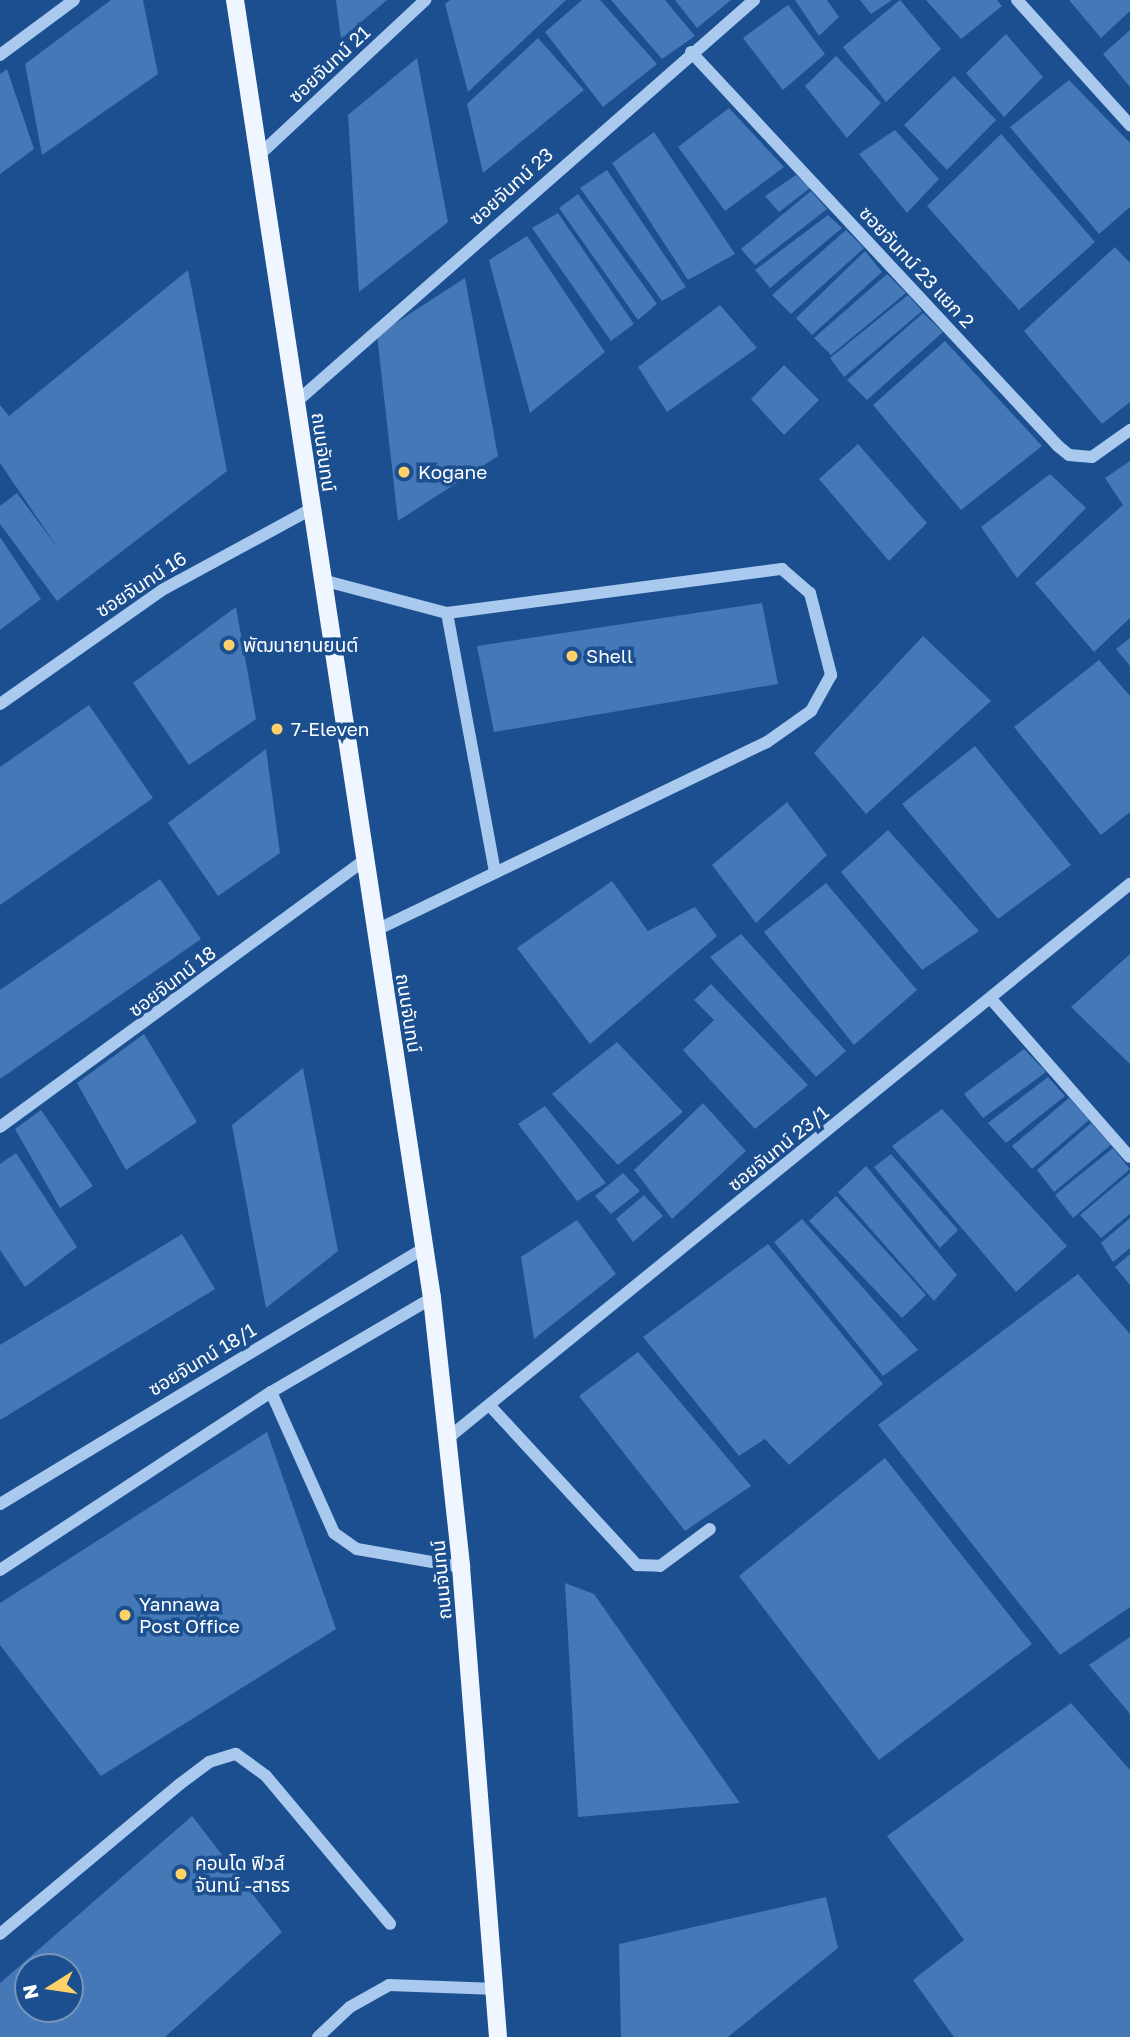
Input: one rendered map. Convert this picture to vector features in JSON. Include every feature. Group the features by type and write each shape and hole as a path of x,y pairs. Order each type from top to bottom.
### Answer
{"main road":[{"name":"ถนนจันทน์","path":"234,0 432,1298 461,1567 497,1989 498,2037"}],"street":[{"path":"0,55 74,0"},
{"name":"ซอยจันทน์ 21","path":"258,156 425,0"},
{"name":"ซอยจันทน์ 23","path":"295,403 691,52 754,0"},
{"path":"1017,0 1130,125"},
{"name":"ซอยจันทน์ 23 แยก 2","path":"691,52 1058,446 1069,455 1092,457 1130,430"},
{"name":"ซอยจันทน์ 16","path":"0,704 162,590 310,509"},
{"path":"322,580 447,613 782,569 810,593 831,675 811,712 767,742 375,931"},
{"path":"447,613 495,873"},
{"name":"ซอยจันทน์ 18","path":"0,1127 364,861"},
{"name":"ซอยจันทน์ 23/1","path":"447,1438 492,1408 1130,884"},
{"path":"991,999 1130,1157"},
{"name":"ซอยจันทน์ 18/1","path":"0,1504 424,1248"},
{"path":"0,1570 271,1392 432,1298"},
{"path":"271,1392 334,1533 357,1549 461,1567"},
{"path":"492,1408 637,1565 660,1566 710,1529"},
{"path":"0,1934 189,1776 236,1754 265,1776 390,1924"},
{"path":"318,2037 350,2007 389,1985 497,1989"}],"building":[{"path":"111,0 143,0 158,74 42,155 25,64"},
{"path":"336,0 387,0 341,39"},
{"path":"450,0 566,0 468,92 445,4"},
{"path":"582,0 600,0 657,64 603,107 545,32"},
{"path":"611,0 665,0 695,36 662,59"},
{"path":"675,0 731,0 697,28"},
{"path":"795,0 827,0 839,17 819,36"},
{"path":"860,0 892,0 871,14"},
{"path":"900,0 941,49 886,102 843,47"},
{"path":"926,0 997,0 1002,6 961,39"},
{"path":"1069,0 1130,0 1130,11 1101,38"},
{"path":"788,5 825,54 783,90 743,38"},
{"path":"1130,30 1130,87 1103,54"},
{"path":"1006,34 1043,77 1004,117 966,73"},
{"path":"538,38 584,90 483,173 467,104"},
{"path":"836,56 881,103 847,138 805,86"},
{"path":"417,58 448,222 359,292 348,115"},
{"path":"7,69 34,149 0,174 0,74"},
{"path":"954,76 996,120 947,170 904,125"},
{"path":"1069,80 1130,143 1130,207 1099,234 1010,127"},
{"path":"729,108 784,167 725,211 678,147"},
{"path":"895,130 939,179 907,213 859,154"},
{"path":"654,132 735,254 688,280 612,163"},
{"path":"1001,134 1095,242 1019,310 927,206"},
{"path":"607,170 686,287 662,301 580,188"},
{"path":"796,175 810,188 779,212 765,196"},
{"path":"811,191 827,209 755,265 741,249"},
{"path":"578,194 657,304 638,320 559,208"},
{"path":"558,213 634,324 611,341 532,228"},
{"path":"828,215 842,228 770,288 755,270"},
{"path":"846,230 864,248 791,314 772,295"},
{"path":"527,236 605,352 530,413 489,260"},
{"path":"1115,247 1130,263 1130,402 1102,424 1024,331"},
{"path":"865,251 882,272 812,335 796,318"},
{"path":"188,270 227,471 57,601 0,524 0,506 17,493 59,550 0,463 0,405 9,416"},
{"path":"887,274 906,293 831,355 814,338"},
{"path":"465,278 498,456 398,521 377,335"},
{"path":"908,295 922,311 844,377 830,358"},
{"path":"720,305 757,348 667,412 638,367"},
{"path":"923,313 943,332 867,400 847,380"},
{"path":"945,341 1042,446 961,510 873,405"},
{"path":"784,365 819,400 784,435 751,399"},
{"path":"858,444 927,523 889,561 819,479"},
{"path":"1130,461 1130,618 1094,652 1035,583 1123,505 1105,478"},
{"path":"1050,474 1086,508 1017,578 981,527"},
{"path":"0,537 41,599 0,630"},
{"path":"762,603 778,684 494,732 477,646"},
{"path":"236,607 256,719 189,765 133,683"},
{"path":"923,636 991,701 866,814 814,753"},
{"path":"1130,638 1130,666 1116,649"},
{"path":"1099,660 1130,696 1130,812 1101,835 1014,727"},
{"path":"89,705 153,798 0,905 0,767"},
{"path":"975,746 1071,865 998,919 902,804"},
{"path":"266,749 280,853 218,896 168,823"},
{"path":"787,802 827,855 756,923 712,865"},
{"path":"888,830 979,931 922,970 841,872"},
{"path":"160,879 201,939 0,1079 0,990"},
{"path":"612,881 648,931 695,907 717,936 590,1044 517,948"},
{"path":"826,883 917,990 854,1045 764,932"},
{"path":"741,934 846,1051 816,1077 710,957"},
{"path":"1130,954 1130,1064 1071,1007"},
{"path":"711,984 808,1085 755,1129 683,1050 714,1020 694,1000"},
{"path":"144,1034 197,1122 126,1170 77,1083"},
{"path":"617,1042 683,1112 618,1165 552,1094"},
{"path":"1024,1049 1046,1072 983,1118 964,1094"},
{"path":"303,1068 338,1251 266,1308 232,1125"},
{"path":"1048,1077 1065,1096 1006,1143 988,1123"},
{"path":"1069,1098 1089,1120 1032,1169 1012,1146"},
{"path":"703,1103 746,1151 672,1219 634,1170"},
{"path":"545,1106 606,1183 577,1201 518,1124"},
{"path":"942,1109 1067,1246 1016,1292 892,1146"},
{"path":"41,1110 93,1186 60,1208 15,1129"},
{"path":"1091,1123 1111,1145 1054,1192 1037,1170"},
{"path":"1113,1148 1130,1169 1073,1218 1055,1195"},
{"path":"16,1153 77,1247 25,1287 0,1250 0,1164"},
{"path":"891,1154 958,1230 940,1248 874,1167"},
{"path":"866,1166 957,1275 934,1301 838,1192"},
{"path":"623,1173 640,1191 611,1214 595,1196"},
{"path":"1130,1173 1130,1214 1101,1238 1080,1215"},
{"path":"644,1195 663,1216 633,1242 616,1219"},
{"path":"836,1196 926,1295 902,1318 809,1221"},
{"path":"1130,1218 1130,1248 1113,1262 1101,1243"},
{"path":"802,1219 918,1350 883,1376 774,1242"},
{"path":"577,1220 616,1274 534,1339 521,1257"},
{"path":"182,1234 215,1289 0,1420 0,1345"},
{"path":"768,1244 883,1384 789,1465 765,1439 739,1456 643,1337"},
{"path":"1130,1254 1130,1285 1115,1267"},
{"path":"1078,1274 1130,1334 1130,1607 1060,1655 878,1425"},
{"path":"638,1352 751,1486 685,1531 579,1396"},
{"path":"267,1432 336,1629 101,1776 0,1645 0,1603"},
{"path":"885,1458 1032,1644 879,1760 739,1576"},
{"path":"565,1583 594,1594 740,1803 578,1817"},
{"path":"1130,1637 1130,1714 1089,1665"},
{"path":"1071,1703 1130,1770 1130,2037 954,2037 913,1980 964,1940 887,1836"},
{"name":"คอนโด ฟิวส์ จันทน์ -สาธร","path":"192,1816 282,1932 165,2037 0,2037 0,1983 14,1971 14,2023 84,2023 84,1953 34,1953"},
{"path":"826,1897 838,1948 728,2037 621,2037 619,1944"}],"place":[{"name":"Kogane","path":"404,472"},
{"name":"พัฒนายานยนต์","path":"229,645"},
{"name":"Shell","path":"572,656"},
{"name":"7-Eleven","path":"277,729"},
{"name":"Yannawa Post Office","path":"125,1615"},
{"name":"คอนโด ฟิวส์ จันทน์ -สาธร","path":"181,1874"}]}
